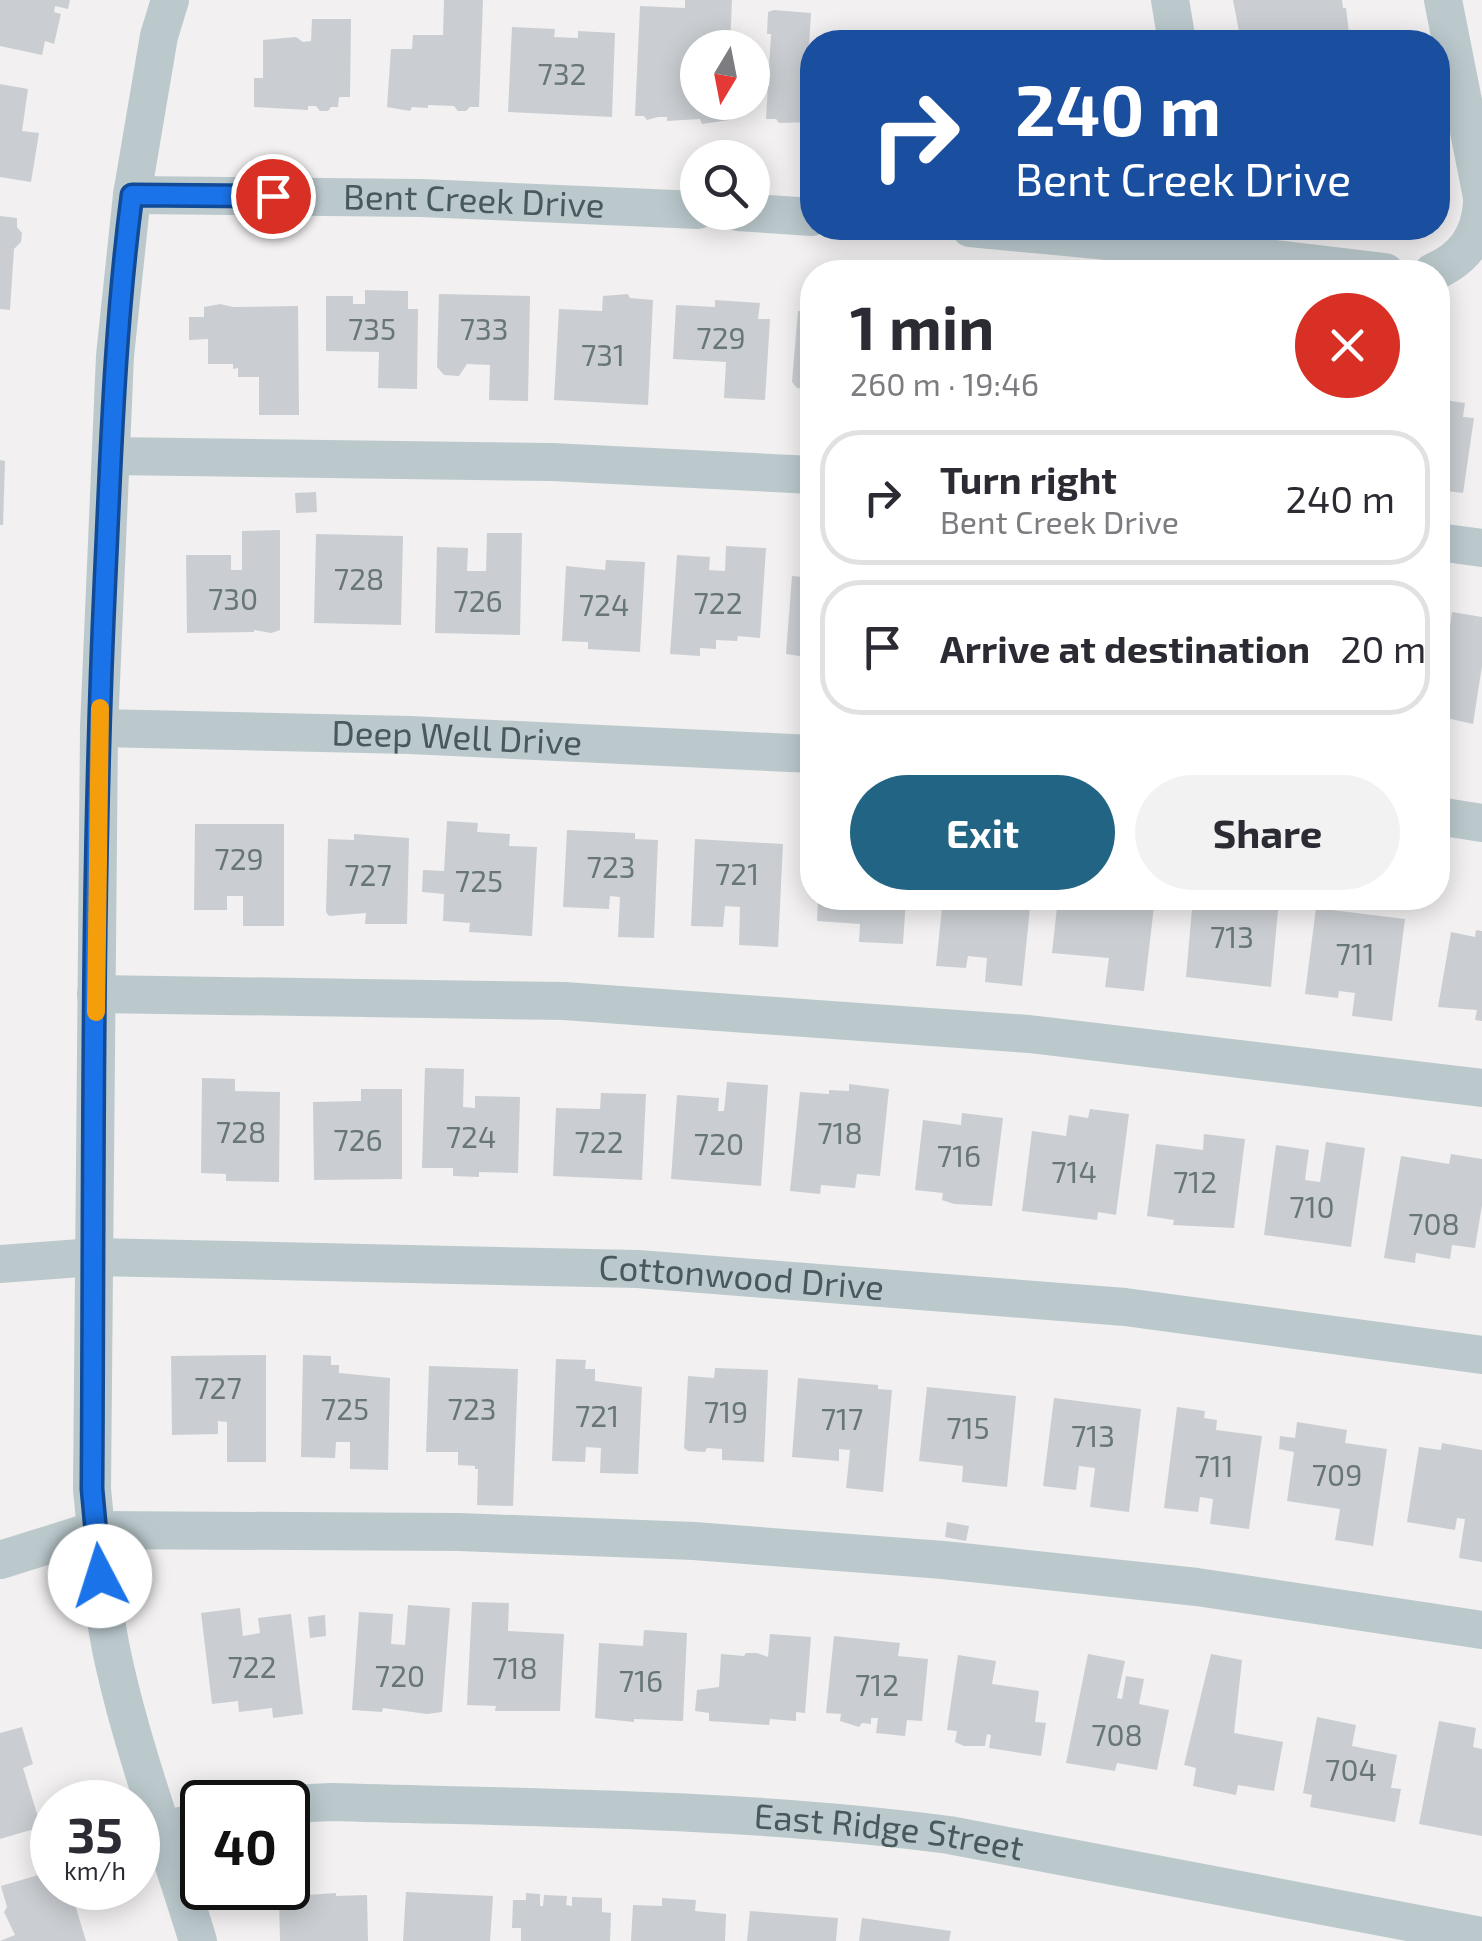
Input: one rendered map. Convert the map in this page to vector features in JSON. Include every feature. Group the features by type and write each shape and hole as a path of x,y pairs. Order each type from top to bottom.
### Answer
{"street":[{"path":"170,0 159,36 132,195 115,356 99,728 92,1489 104,1611 114,1662 128,1720 198,1941"},
{"path":"1170,0 1175,30"},
{"path":"1443,0 1449,30"},
{"path":"1450,36 1482,200 1481,220 1468,248 1450,262"},
{"name":"Bent Creek Drive","path":"132,195 421,198 680,209"},
{"path":"770,214 800,216"},
{"path":"1204,240 1317,260"},
{"path":"111,456 552,462 800,474"},
{"path":"1450,544 1482,548"},
{"name":"Deep Well Drive","path":"99,728 410,735 800,753"},
{"path":"1450,818 1482,823"},
{"path":"96,994 564,1000 1029,1034 1482,1088"},
{"name":"Cottonwood Drive","path":"0,1264 94,1257 638,1269 1125,1307 1482,1355"},
{"path":"0,1560 96,1530 459,1532 694,1541 943,1560 1177,1585 1482,1630"},
{"name":"East Ridge Street","path":"310,1803 740,1814 868,1824 949,1836 1336,1924 1482,1936"},
{"path":"164,1830 180,1827"}],"building":[{"path":"0,0 70,0 68,9 55,6 54,12 61,14 54,44 45,41 42,55 0,46"},
{"path":"444,0 483,0 479,107 458,111 454,106 428,105 412,107 410,111 387,107 391,49 412,49 413,35 443,35"},
{"path":"685,0 732,0 731,30 680,30 680,120 684,120 667,121 667,117 658,117 647,120 635,116 640,6 685,8"},
{"path":"1233,0 1342,0 1349,30 1239,30"},
{"path":"768,12 811,13 810,30 800,30 800,122 770,119 771,34 767,30"},
{"path":"312,19 351,19 350,97 339,97 338,107 328,111 320,111 316,106 308,106 308,110 254,107 254,78 263,78 263,40 296,37 303,42 311,41"},
{"path":"512,27 555,29 554,37 578,38 578,31 615,33 612,117 508,112"},
{"path":"0,84 28,89 22,131 39,133 31,182 0,177"},
{"path":"0,216 17,218 22,233 21,242 14,249 10,310 0,309"},
{"path":"365,290 408,291 408,309 418,309 417,389 378,388 379,352 326,351 326,296 353,296 353,304 365,304"},
{"path":"439,294 530,296 528,401 489,400 490,365 467,364 459,376 444,375 437,367"},
{"path":"628,294 630,298 653,300 648,405 554,400 559,309 602,311 603,296"},
{"path":"715,300 760,303 758,319 770,319 765,400 724,398 726,362 673,359 676,305 715,307"},
{"path":"298,306 299,415 259,415 259,377 238,377 238,368 233,369 233,364 208,364 208,339 189,340 189,317 204,317 204,307"},
{"path":"800,311 800,388 792,382"},
{"path":"1450,401 1465,403 1463,417 1474,418 1463,493 1450,491"},
{"path":"0,460 5,461 3,525 0,525"},
{"path":"316,492 317,512 296,513 295,493"},
{"path":"280,530 280,630 187,633 186,555 231,555 231,570 242,570 242,531"},
{"path":"487,533 522,533 520,635 435,633 437,547 468,548 467,571 486,571"},
{"path":"316,534 403,536 401,625 314,623"},
{"path":"726,546 766,548 760,638 716,640 716,649 700,648 700,656 670,654 677,555 710,557 709,570 725,571"},
{"path":"606,560 645,562 640,652 588,649 588,642 562,641 566,566 605,570"},
{"path":"792,576 800,577 800,656 786,654"},
{"path":"1452,612 1482,617 1482,666 1473,724 1450,719"},
{"path":"447,821 478,823 477,832 510,834 509,846 537,847 532,936 469,932 470,923 443,921 444,894 422,892 423,870 444,871"},
{"path":"195,824 284,824 284,926 243,926 243,896 227,896 227,910 194,910"},
{"path":"567,830 635,833 635,839 658,840 654,938 618,937 620,897 610,896 609,909 563,907"},
{"path":"354,834 409,838 407,924 365,924 366,913 329,916 326,912 328,839 354,840"},
{"path":"695,839 783,844 778,947 739,945 740,907 725,906 723,927 691,926"},
{"path":"817,910 905,910 903,944 859,942 860,924 817,921"},
{"path":"942,910 1030,910 1022,986 985,982 987,958 968,956 966,968 936,966"},
{"path":"1057,910 1154,910 1144,991 1105,987 1109,958 1052,953"},
{"path":"1192,910 1278,910 1271,987 1186,977"},
{"path":"1316,910 1405,919 1392,1021 1352,1016 1355,993 1339,991 1338,998 1305,994"},
{"path":"1476,930 1482,931 1482,1021 1475,1020 1477,1010 1438,1007 1451,932 1475,937"},
{"path":"425,1068 464,1069 463,1107 475,1108 475,1096 520,1097 518,1173 453,1176 453,1168 422,1168"},
{"path":"202,1078 235,1079 235,1091 280,1092 279,1182 226,1181 226,1174 201,1173"},
{"path":"727,1082 768,1085 761,1186 671,1179 677,1095 719,1098 718,1111 724,1111"},
{"path":"849,1084 889,1089 880,1176 857,1174 855,1188 821,1185 820,1194 790,1191 800,1092 849,1091"},
{"path":"361,1089 402,1089 402,1179 314,1180 313,1102 361,1101"},
{"path":"601,1093 646,1094 642,1180 553,1176 556,1108 600,1109"},
{"path":"1090,1109 1129,1114 1116,1215 1098,1212 1097,1220 1022,1211 1032,1131 1066,1136 1069,1115 1088,1118"},
{"path":"962,1113 1003,1118 992,1206 954,1204 942,1200 943,1193 915,1190 923,1120 961,1125"},
{"path":"1204,1134 1245,1139 1234,1228 1173,1225 1174,1220 1147,1216 1156,1144 1203,1150"},
{"path":"1326,1142 1365,1148 1351,1247 1264,1235 1276,1145 1309,1150 1305,1180 1320,1182"},
{"path":"1451,1154 1482,1159 1482,1205 1475,1248 1452,1245 1450,1259 1416,1253 1415,1263 1384,1258 1401,1156 1449,1164"},
{"path":"266,1355 266,1462 227,1462 227,1422 218,1421 218,1434 172,1435 171,1356"},
{"path":"303,1355 331,1356 331,1365 339,1365 339,1373 390,1378 388,1470 350,1469 350,1442 336,1442 335,1458 301,1457"},
{"path":"556,1359 586,1360 585,1369 595,1369 595,1381 642,1387 638,1474 600,1473 601,1448 586,1447 585,1462 552,1461"},
{"path":"429,1366 518,1369 513,1506 477,1505 478,1469 458,1465 458,1452 426,1452"},
{"path":"715,1368 768,1370 764,1462 722,1460 722,1449 707,1448 705,1452 684,1448 688,1376 714,1378"},
{"path":"798,1378 878,1385 878,1389 892,1390 883,1492 846,1488 850,1450 839,1449 839,1461 792,1457"},
{"path":"927,1387 1016,1396 1007,1487 962,1482 963,1466 919,1461"},
{"path":"1054,1398 1141,1409 1129,1512 1090,1507 1095,1468 1079,1466 1076,1490 1043,1486"},
{"path":"1177,1407 1205,1411 1204,1418 1217,1420 1216,1430 1262,1436 1249,1529 1210,1524 1213,1499 1200,1497 1198,1512 1164,1508"},
{"path":"1297,1422 1347,1430 1345,1443 1387,1449 1373,1546 1335,1540 1340,1509 1287,1501 1294,1452 1279,1449 1280,1436 1295,1438"},
{"path":"1442,1443 1482,1450 1482,1562 1459,1558 1465,1519 1457,1518 1455,1530 1407,1522 1419,1447 1441,1450"},
{"path":"947,1522 969,1526 966,1541 945,1537"},
{"path":"472,1602 509,1603 508,1631 564,1634 560,1711 495,1711 496,1706 467,1705"},
{"path":"408,1605 450,1608 442,1712 352,1710 359,1612 393,1614 391,1644 405,1645"},
{"path":"240,1608 243,1636 260,1633 258,1618 291,1614 303,1714 273,1718 272,1708 239,1712 238,1701 212,1704 201,1613"},
{"path":"325,1615 326,1636 310,1638 308,1617"},
{"path":"644,1630 687,1633 683,1721 595,1718 599,1643 643,1646"},
{"path":"770,1634 811,1637 805,1713 796,1712 796,1721 770,1719 769,1725 709,1721 709,1713 695,1711 697,1690 719,1687 721,1654 757,1653 768,1657"},
{"path":"834,1636 900,1643 898,1656 928,1659 922,1721 907,1720 905,1736 876,1733 878,1718 859,1727 840,1721 841,1714 826,1713"},
{"path":"1088,1654 1125,1661 1117,1698 1122,1699 1126,1676 1144,1679 1139,1704 1169,1710 1157,1770 1117,1763 1115,1771 1066,1763"},
{"path":"1211,1654 1242,1660 1234,1733 1283,1742 1274,1791 1238,1785 1236,1795 1193,1786 1196,1768 1184,1765"},
{"path":"958,1655 996,1661 992,1684 1039,1691 1035,1722 1046,1723 1041,1756 989,1748 991,1735 987,1734 985,1746 955,1742 957,1731 947,1730"},
{"path":"1317,1717 1356,1725 1352,1746 1397,1755 1391,1788 1401,1789 1395,1822 1310,1807 1312,1795 1303,1793"},
{"path":"1439,1721 1476,1728 1473,1747 1482,1749 1482,1836 1419,1824"},
{"path":"22,1727 33,1764 23,1768 30,1791 30,1830 0,1839 0,1733"},
{"path":"30,1877 30,1910 77,1910 86,1941 0,1941 15,1935 4,1912 7,1907 1,1886"},
{"path":"406,1892 493,1896 490,1941 403,1941"},
{"path":"526,1893 540,1894 540,1906 544,1895 567,1896 566,1905 572,1906 572,1897 602,1898 602,1912 611,1913 610,1941 521,1941 521,1928 512,1928 513,1900 526,1900"},
{"path":"310,1895 367,1895 368,1941 280,1941 279,1910 310,1910"},
{"path":"662,1898 696,1900 695,1911 726,1914 725,1941 631,1941 633,1905 662,1906"},
{"path":"750,1911 838,1918 836,1941 747,1941"},
{"path":"862,1918 951,1931 949,1941 859,1941"}],"slow traffic":[{"path":"96,1012 100,708"}],"route":[{"path":"100,1576 92,1489 99,728 115,356 128,222 132,195 273,196"}]}
